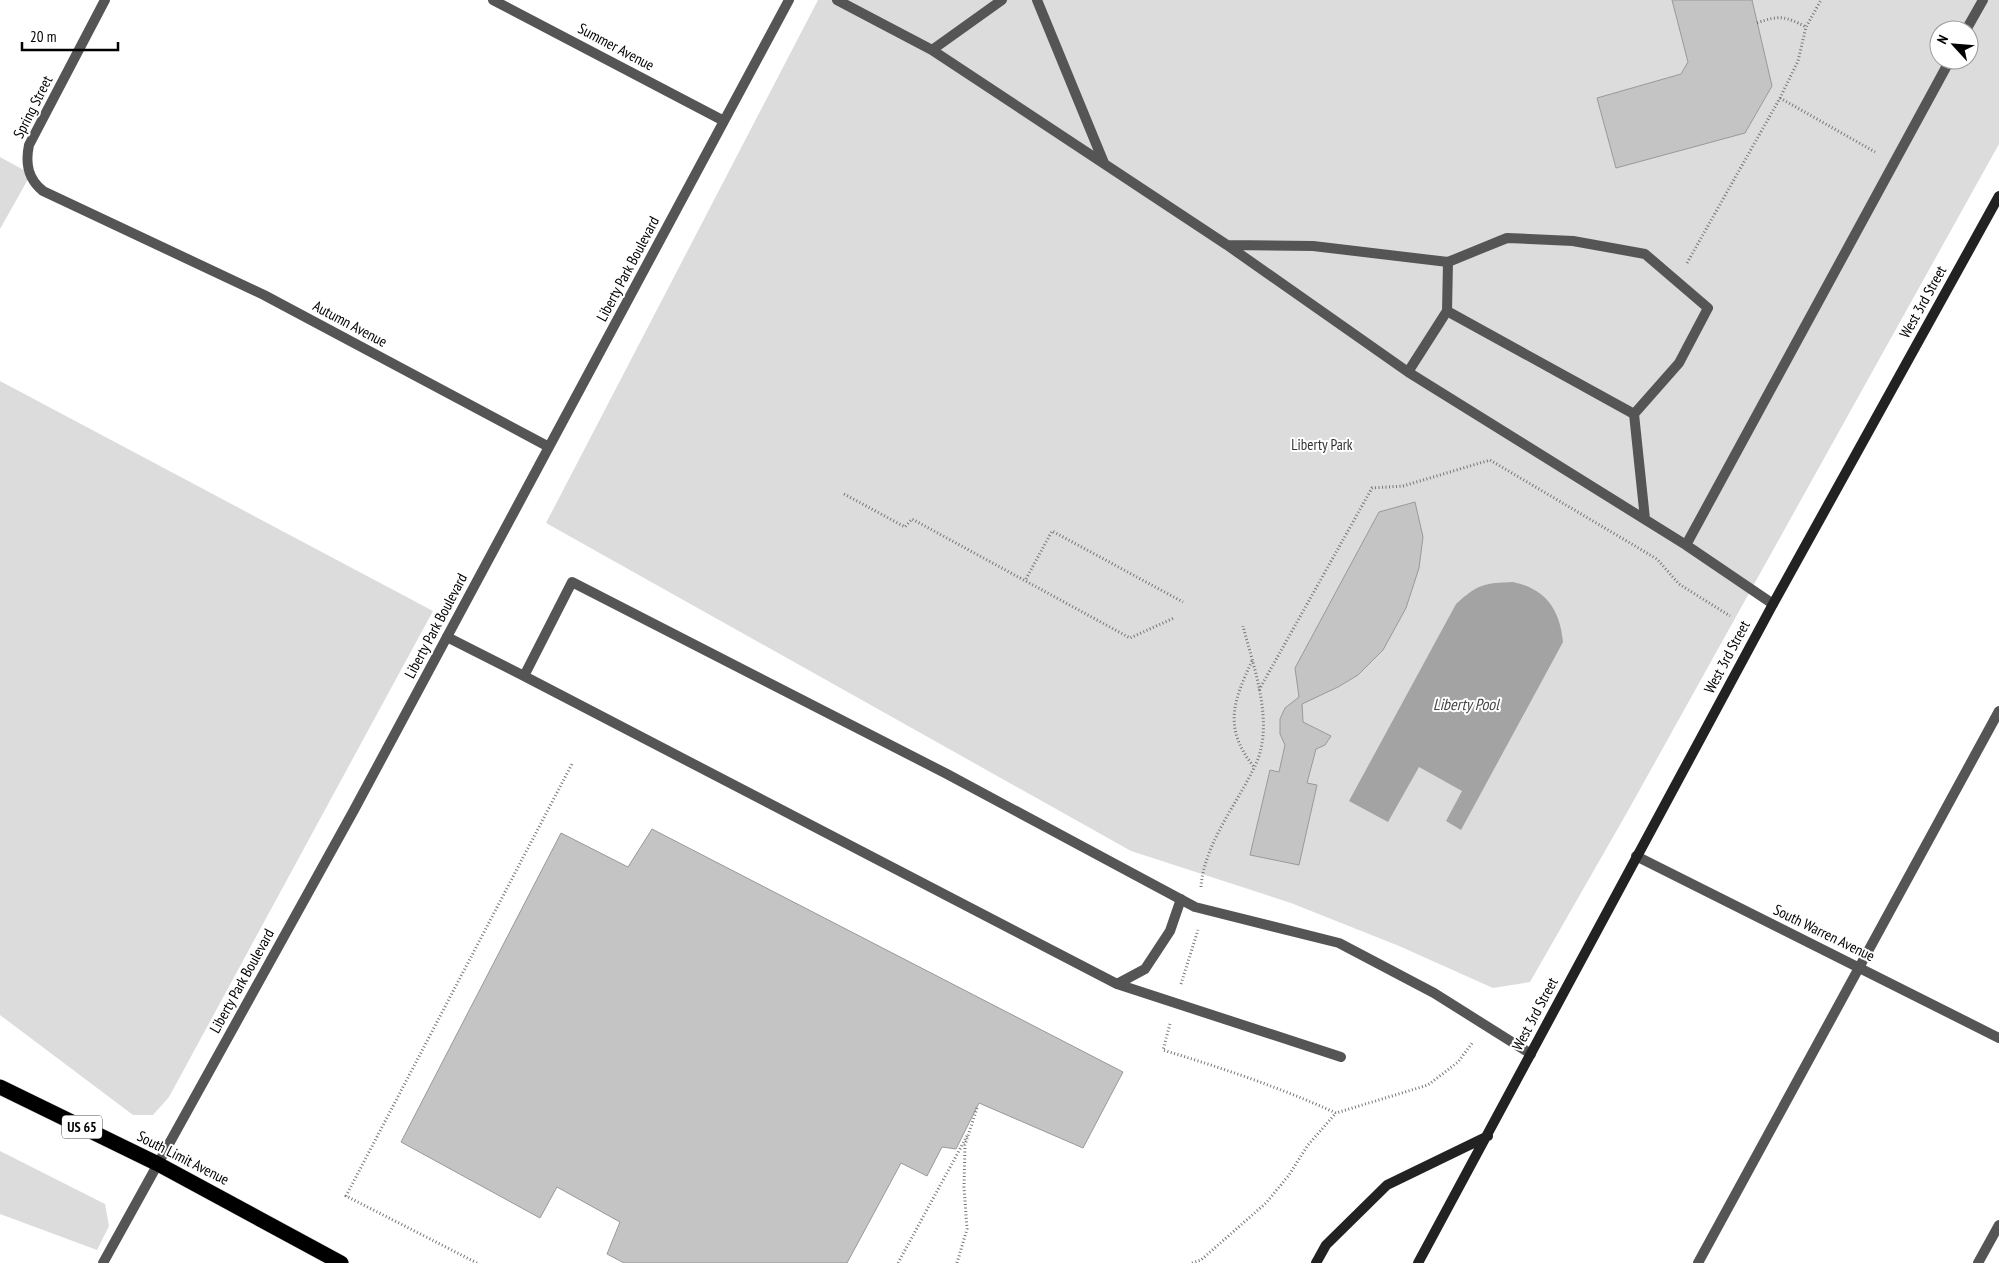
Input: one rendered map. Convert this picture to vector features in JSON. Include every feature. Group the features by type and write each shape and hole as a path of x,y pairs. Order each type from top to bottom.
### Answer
{"highway":[{"name":"South Limit Avenue","path":"2,1088 158,1164 341,1263"}],"street":[{"name":"Spring Street","path":"105,0 29,145 26,158 28,172 35,184 44,191 134,234"},
{"name":"Summer Avenue","path":"494,0 724,122"},
{"name":"Liberty Park Boulevard","path":"103,1263 354,810 789,0"},
{"path":"837,0 932,50 1228,245 1408,372 1686,545 1773,604"},
{"path":"932,50 1002,0"},
{"path":"1037,0 1104,164"},
{"path":"1972,20 1983,0"},
{"path":"1686,545 1944,70"},
{"name":"West 3rd Street","path":"1418,1263 1773,604 1999,196"},
{"name":"Autumn Avenue","path":"134,234 264,295 549,447"},
{"path":"1228,245 1314,246 1448,262 1507,238 1573,241 1645,254 1708,308 1679,363 1634,414 1645,519"},
{"path":"1408,372 1447,311 1448,262"},
{"path":"1447,311 1634,414"},
{"path":"524,676 572,582 947,774 1181,899 1200,908 1339,943 1434,993 1531,1054"},
{"path":"447,636 1117,984 1341,1058"},
{"path":"1698,1263 1999,711"},
{"name":"South Warren Avenue","path":"1636,856 1999,1038"},
{"path":"1117,984 1145,969 1170,930 1181,899"},
{"path":"1316,1263 1326,1245 1387,1185 1488,1136"},
{"path":"1978,1263 1999,1225"}],"path":[{"path":"1677,281 1780,98 1798,61 1806,27 1821,0"},
{"path":"1757,23 1773,17 1787,17 1806,27"},
{"path":"1780,98 1893,162"},
{"path":"1259,690 1372,488 1403,486 1490,460 1657,559 1679,584 1730,616"},
{"path":"844,494 905,527 912,519 1130,638 1174,618"},
{"path":"1026,580 1052,531 1182,602"},
{"path":"1163,1050 1198,928 1202,873 1230,808 1255,767 1260,745 1264,706 1243,626"},
{"path":"1252,661 1237,692 1234,722 1240,749 1255,767"},
{"path":"477,1263 346,1196 573,762"},
{"path":"957,1263 967,1229 964,1187 966,1145 977,1108"},
{"path":"1192,1263 1201,1260 1266,1203 1289,1175 1308,1145 1336,1113"},
{"path":"898,1263 971,1127"}],"green space":[{"name":"Liberty Park","path":"818,0 1999,0 1999,144 1629,809 1530,982 1493,988 1399,946 1291,903 1131,851 546,523"},
{"path":"0,157 31,174 0,229"},
{"path":"0,381 433,611 169,1097 153,1115 133,1115 0,1015"},
{"path":"0,1151 105,1204 109,1226 97,1250 0,1214"}],"water":[{"name":"Liberty Pool","path":"1513,582 1534,590 1549,603 1559,620 1563,642 1461,830 1446,821 1462,791 1419,767 1388,822 1349,801 1456,604 1470,592 1482,586"}],"building":[{"path":"1672,0 1752,0 1772,86 1745,133 1616,168 1597,98 1681,74 1688,62"},
{"path":"1415,502 1423,537 1419,568 1406,608 1383,650 1358,675 1302,704 1303,722 1331,736 1325,745 1316,749 1307,783 1317,785 1299,865 1250,855 1270,770 1279,772 1285,745 1280,734 1280,719 1285,708 1299,697 1295,668 1379,512"},
{"path":"652,829 1123,1072 1083,1148 979,1103 956,1149 942,1147 927,1176 901,1163 847,1263 624,1263 607,1254 620,1222 557,1187 540,1218 401,1142 561,833 628,867"}]}
